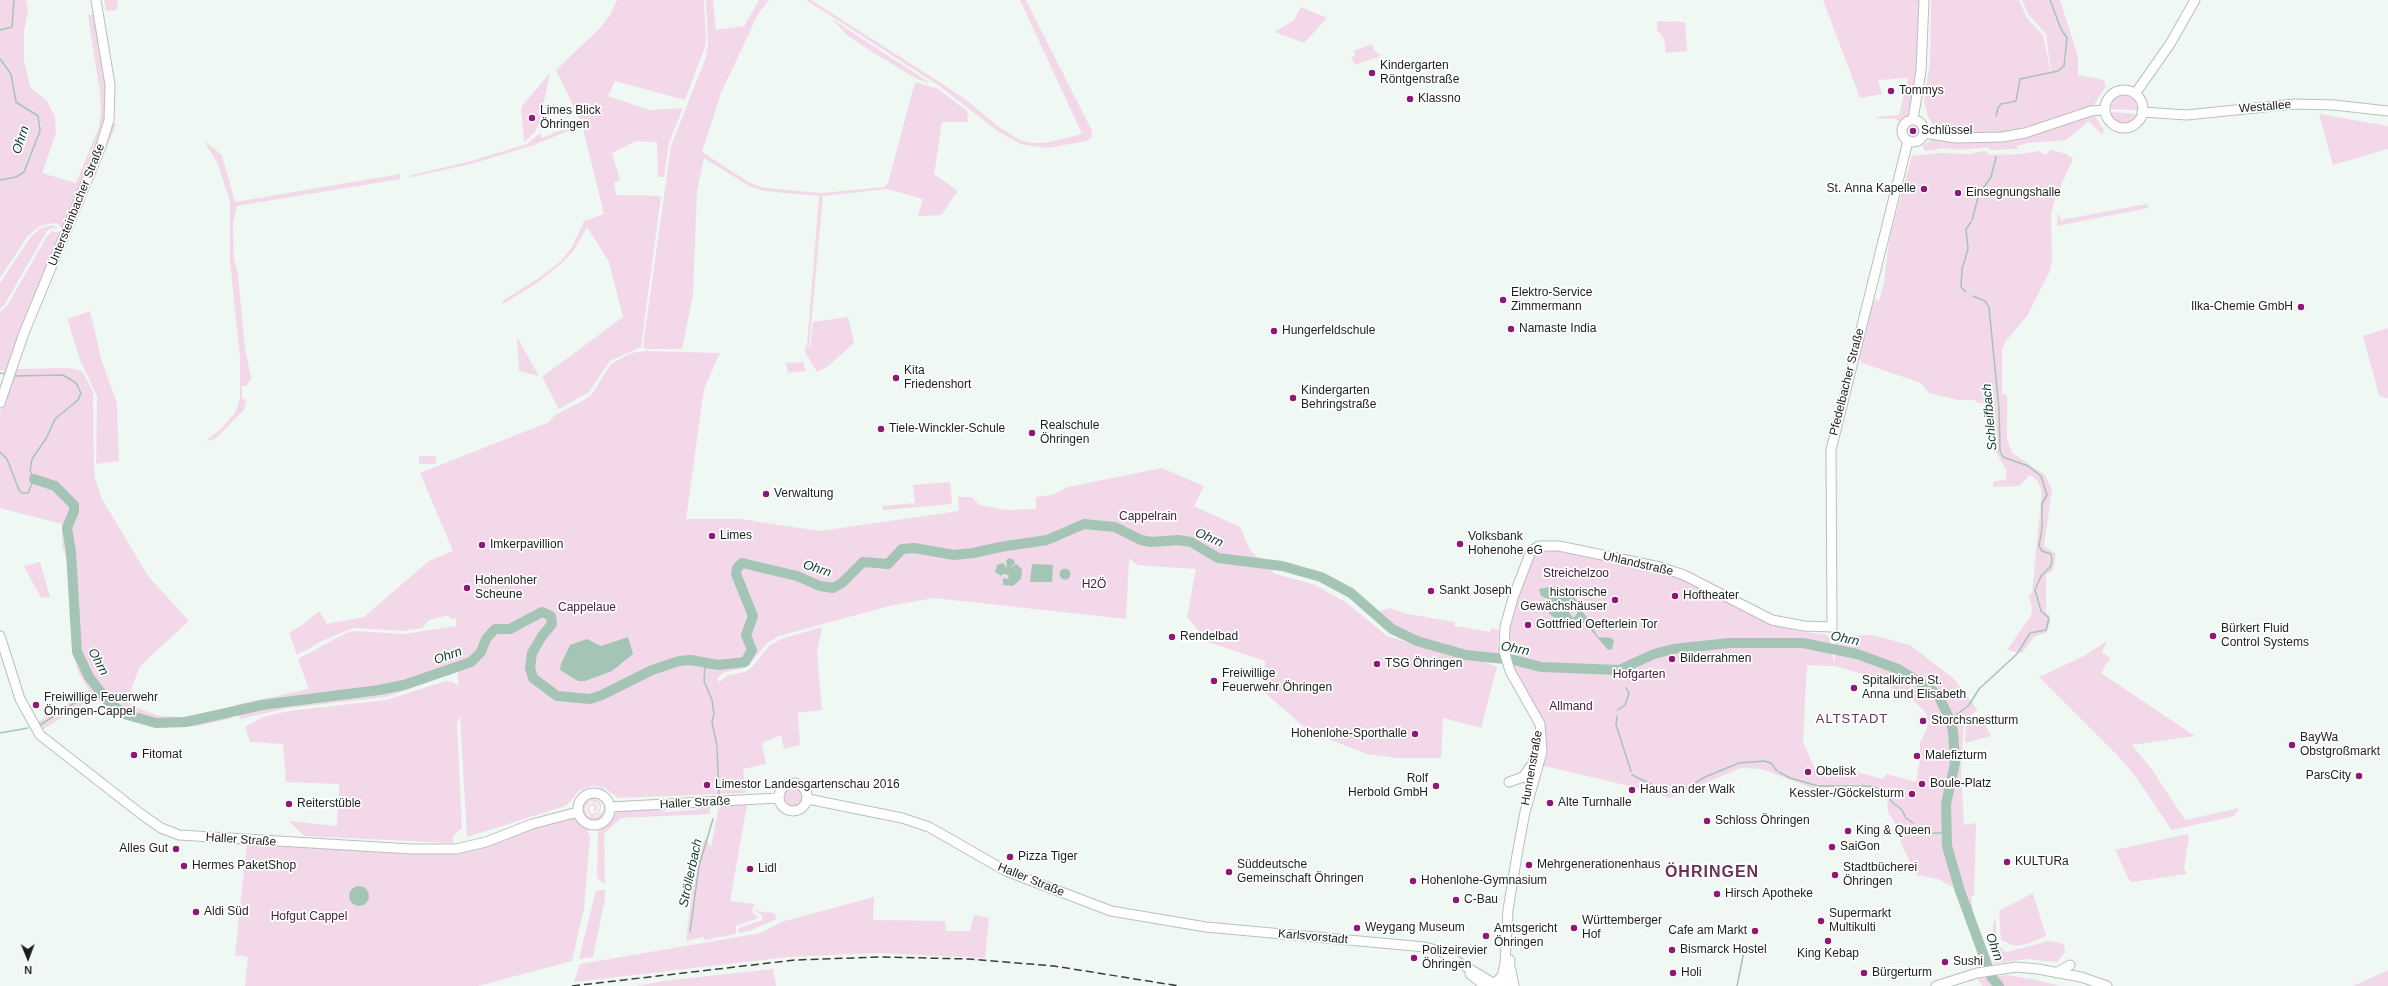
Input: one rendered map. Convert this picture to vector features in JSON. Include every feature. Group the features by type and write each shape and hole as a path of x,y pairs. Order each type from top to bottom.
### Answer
{"main road":[{"name":"Untersteinbacher Straße","path":"0,403 11,369 100,149 109,120 110,85 96,0"},
{"path":"1913,119 1921,71 1924,0"},
{"path":"2135,94 2170,44 2195,0"},
{"path":"2123,90 2135,94 2140,100 2142,112 2134,126 2120,128 2109,122 2104,110 2107,100 2115,92 2123,90"},
{"name":"Westallee","path":"2142,112 2187,115 2294,104 2348,106 2388,111"},
{"path":"1924,133 1956,138 2002,137 2025,133 2091,111 2104,110"},
{"path":"1913,119 1922,124 1924,133 1920,140 1908,141 1903,137 1901,128 1906,122 1913,119"},
{"name":"Pfedelbacher Straße","path":"1832,627 1831,450 1908,141"},
{"name":"Uhlandstraße","path":"1531,552 1539,546 1559,546 1660,567 1684,575 1772,620 1797,625 1832,627"},
{"name":"Hunnenstraße","path":"1498,986 1502,976 1506,950 1512,882 1525,812 1542,752 1540,724 1507,664 1504,651 1505,627 1513,598 1531,552"},
{"name":"Haller Straße","path":"0,636 20,699 40,735 141,814 161,828 180,836 411,849 456,849 486,842 532,824 578,812"},
{"name":"Hunnenstraße","path":"1525,812 1526,795 1540,724"},
{"path":"1509,782 1516,781 1527,774 1535,755"},
{"path":"794,783 805,788 808,799 802,809 794,812 785,809 779,798 782,789 794,783"},
{"path":"592,792 602,794 609,802 610,807 608,818 604,822 594,825 585,823 578,812 578,806 582,797 592,792"},
{"name":"Haller Straße","path":"610,807 779,798"},
{"name":"Haller Straße","path":"808,799 902,818 929,827 1006,871 1111,911 1163,921 1264,933"},
{"name":"Karlsvorstadt","path":"1264,933 1425,947 1440,951 1465,968 1498,986"},
{"path":"1506,950 1514,986"},
{"path":"1498,986 1509,977 1510,966"},
{"path":"2056,973 2070,966"},
{"path":"1465,968 1473,986"},
{"path":"1465,968 1485,986"},
{"path":"1936,986 1997,968 2026,968 2056,973 2068,976 2091,986"},
{"path":"2068,976 2081,977 2107,986"}],"green space":[{"path":"0,0 26,0 28,10 24,31 24,60 30,87 47,101 55,117 56,133 42,173 76,183 99,127 101,112 100,93 88,15 96,14 103,53 108,105 102,134 63,230 58,224 52,223 38,227 27,237 0,278"},
{"path":"104,0 118,0 117,10 106,11"},
{"path":"617,0 704,0 706,44 685,100 615,81 608,96 649,110 683,108 669,143 664,177 658,177 657,142 636,141 612,153 620,180 614,182 616,195 661,196 641,347 610,361 589,392 559,409 542,377 623,317 609,262 587,227 574,250 562,263 537,283 503,304 502,301 536,280 561,261 572,247 584,221 604,214 582,125 534,145 471,164 407,178 412,175 471,161 527,144 540,133 542,138 581,122 556,70 600,28 610,15"},
{"path":"706,0 713,0 716,30 744,26 759,0 769,0 758,14 721,93 702,152 750,183 765,188 822,193 884,187 888,183 915,82 938,89 967,111 968,122 942,122 934,174 958,191 941,215 918,216 923,199 887,189 823,196 809,348 803,349 807,345 819,196 764,191 749,186 704,158 697,191 693,295 682,349 646,349 643,346 671,146 706,57 708,44"},
{"path":"806,0 811,0 938,81 969,102 1000,128 1020,140 1032,143 1045,143 1082,134 1020,0 1026,0 1092,131 1092,137 1087,141 1047,148 1021,144 999,132 938,85"},
{"path":"1823,0 1922,0 1918,71 1910,112 1906,118 1897,121 1896,119 1876,117 1899,115 1908,78 1878,80 1882,94 1860,98"},
{"path":"1931,0 2019,0 2027,18 2043,35 2052,78 2046,34 2028,14 2022,0 2060,0 2078,57 2078,75 2104,80 2106,86 2093,106 2053,122 2007,133 1968,135 1934,130 1934,126 1928,117 1924,101 1930,63"},
{"path":"1301,7 1327,18 1304,43 1275,32 1294,20"},
{"path":"832,19 930,83 917,79 872,52 847,35"},
{"path":"1657,21 1685,22 1687,51 1666,53 1664,39 1657,30"},
{"path":"1372,44 1374,50 1381,56 1355,65 1351,57 1355,56 1354,51"},
{"path":"550,73 540,121 535,132 524,142 521,107"},
{"path":"2123,94 2135,99 2139,110 2108,109 2113,98"},
{"path":"2108,112 2138,115 2130,124 2122,125 2113,121"},
{"path":"2094,114 2104,130 2102,135 2089,121 2066,140 2028,143 2017,146 2018,149 1991,150 1988,147 1961,150 1945,148 1925,151 1922,146 1931,140 1973,141"},
{"path":"2319,114 2388,126 2388,149 2333,165"},
{"path":"113,122 116,125 70,234"},
{"path":"1910,123 1916,123 1921,128 1919,137 1916,139 1910,139 1905,134 1905,128"},
{"path":"203,140 222,155 235,202 400,174 400,179 237,206 233,224 234,258 238,274 245,349 251,377 247,386 242,386 242,398 246,400 244,410 215,439 206,441 222,428 235,413 240,399 240,358 230,261 230,201 217,162"},
{"path":"2051,150 2067,154 2073,159 2055,199 2051,213 2052,261 2050,271 2027,316 2005,342 2002,349 2002,394 2007,395 2007,440 2012,453 2045,475 2052,490 2044,546 2056,554 2053,570 2046,575 2046,613 2049,614 2050,622 2047,632 2034,637 2022,653 2007,650 2031,616 2032,608 2029,595 2032,593 2042,492 2037,480 2030,475 2019,486 1993,487 1993,482 2007,479 2006,470 1994,448 1994,403 1978,403 1974,400 1958,400 1929,393 1921,383 1862,363 1858,356 1874,300 1879,301 1884,282 1889,240 1912,156 1940,153 1968,154 1985,151 1990,155 2021,154 2039,151 2046,155"},
{"path":"2147,204 2148,208 2057,226 2058,212 2061,220"},
{"path":"52,225 59,229 51,228 47,231 5,304 0,309 0,283 30,238 39,229"},
{"path":"52,231 61,234 9,367 5,372 0,370 0,312 7,306 46,238"},
{"path":"90,311 102,362 117,403 119,461 96,464 97,396 80,360 68,321 68,319"},
{"path":"848,317 854,343 827,367 817,372 804,350 810,348 813,322"},
{"path":"2388,328 2388,398 2386,398 2379,395 2363,336"},
{"path":"517,337 539,376 519,371"},
{"path":"646,351 720,353 704,389 686,519 740,519 820,531 959,511 958,497 972,497 979,505 1006,510 1036,509 1036,497 1053,495 1068,487 1162,468 1204,486 1194,506 1240,527 1250,550 1275,574 1313,584 1347,603 1387,636 1416,645 1480,660 1497,667 1481,728 1443,718 1441,758 1397,758 1367,754 1310,732 1265,693 1265,661 1208,642 1187,617 1196,569 1137,565 1129,558 1126,619 934,598 889,606 779,636 767,643 750,664 744,668 725,672 717,678 719,682 728,675 745,672 752,667 769,646 781,639 822,627 817,653 822,710 798,713 800,745 784,749 781,735 762,743 766,764 743,769 746,793 618,798 605,788 592,786 578,791 565,806 467,837 460,715 457,724 462,828 453,836 453,843 304,836 289,821 337,826 339,784 286,782 283,744 250,742 245,727 263,717 289,711 386,700 446,681 453,682 458,686 458,672 386,697 288,708 240,719 235,705 309,689 298,659 346,633 353,631 404,634 456,626 456,618 450,619 449,615 429,620 422,628 403,631 353,628 322,641 297,655 289,633 305,623 319,611 327,624 364,617 429,561 453,551 420,473 549,422 555,415 584,400 592,394 611,364 631,353"},
{"path":"803,362 806,371 788,373 786,363"},
{"path":"70,368 82,371 93,391 95,479 102,499 148,576 189,621 140,666 132,687 130,705 159,716 182,717 229,708 232,718 198,726 169,727 142,724 121,717 94,697 41,731 36,723 89,690 78,672 73,649 67,562 62,545 62,524 0,508 0,414 14,369"},
{"path":"419,456 436,456 436,464 419,464"},
{"path":"950,482 952,504 883,510 882,506 915,503 913,485"},
{"name":"Hofgarten","path":"1539,546 1660,567 1769,623 1798,631 1827,635 1830,639 1834,664 1836,640 1842,636 1872,635 1910,645 1954,679 1978,710 1968,717 1964,723 1961,770 1964,825 1976,823 1974,895 1971,897 1974,918 1967,919 1956,889 1938,879 1917,875 1902,846 1896,825 1888,812 1887,797 1863,786 1812,788 1762,769 1741,768 1669,798 1642,789 1540,765 1542,736 1514,676 1503,625 1523,570","holes":["1807,665 1834,666 1889,681 1889,686 1905,699 1908,695 1926,713 1929,723 1920,743 1920,759 1916,782 1887,774 1882,779 1844,768 1817,775 1803,741"]},
{"path":"40,562 50,597 41,598 24,566"},
{"path":"1390,608 1407,614 1455,622 1454,626 1490,632 1491,628 1499,630 1498,644 1500,657 1448,649 1418,640 1392,626 1376,612"},
{"path":"2107,641 2102,652 2110,658 2101,673 2195,736 2132,745 2153,771 2185,820 2239,808 2234,816 2172,830 2135,776 2118,756 2039,677 2084,656"},
{"path":"1982,719 1991,736 1965,743 1966,726"},
{"path":"793,787 800,790 803,797 800,804 793,807 786,804 783,797 786,790"},
{"path":"593,798 601,803 601,808 598,815 591,816 587,811 590,804 594,803 597,806 597,810 594,812 595,806 591,805 589,810 592,814 597,813 600,807 598,803 590,801 585,809 588,816 597,817 605,809 603,816 594,821 587,819 582,810 585,803"},
{"path":"747,805 730,901 754,904 752,912 759,918 736,926 736,934 705,940 703,937 686,941 695,865 703,842 706,838 711,847 719,806"},
{"path":"710,807 710,814 621,818 604,834 605,884 597,878 598,832 613,814 620,811 648,808 663,810 664,812 693,810"},
{"name":"Hofgut Cappel","path":"568,818 578,819 586,825 590,838 584,908 572,961 478,986 245,986 248,957 235,955 247,843 410,852 455,852"},
{"path":"2187,834 2189,837 2184,868 2187,874 2132,882 2129,880 2115,850"},
{"path":"598,890 605,890 605,899 593,957 579,959 595,893"},
{"path":"2033,893 2046,936 2027,944 2014,946 2001,940 1999,911"},
{"path":"874,897 873,920 945,921 946,931 970,931 974,915 989,918 985,958 878,953 788,957 574,982 580,964 761,933 781,922"},
{"path":"756,907 756,911 774,913 777,919 749,931 738,933 739,928 762,920 762,915 755,911"},
{"path":"1996,918 1996,937 2000,947 2006,952 2049,941 2064,944 2065,952 2057,962 2025,959 1993,964 1993,924"},
{"path":"773,969 776,986 636,986 663,981"},
{"path":"2388,970 2388,986 2353,986 2386,971"},
{"path":"2007,975 2037,980 2060,986 1983,986 1977,979"}],"shaded area":[{"path":"1010,558 1014,560 1015,563 1010,568 1016,564 1022,569 1021,579 1013,586 1003,585 1003,578 1008,579 1009,575 1003,574 1001,576 995,572 997,565 1003,563 1007,568 1006,560"},
{"path":"1032,564 1053,565 1052,582 1030,582"},
{"path":"1065,568 1069,570 1071,574 1069,578 1065,580 1061,578 1059,574 1061,570"},
{"path":"1554,586 1565,590 1575,598 1598,637 1611,638 1614,641 1612,649 1608,650 1585,623 1579,622 1569,628 1564,628 1547,611 1545,607 1548,599 1541,596 1539,589","holes":["1576,603 1578,609 1577,614 1573,618 1566,608"]},
{"path":"628,637 633,654 612,671 585,681 578,681 560,670 561,664 570,645 587,639 601,646"},
{"path":"359,886 366,889 369,896 366,903 359,906 352,903 349,896 352,889"}],"waterway":[{"name":"Ohrn","path":"0,30 12,27 14,0"},
{"name":"Schleifbach","path":"1996,116 1998,108 2001,104 2016,101 2020,79 2058,71 2064,66 2067,38 2061,29 2050,0"},
{"name":"Ohrn","path":"0,59 11,74 16,102 38,116 40,131 24,172 16,177 0,180"},
{"name":"Schleifbach","path":"1972,220 1979,194 1991,177 1996,157"},
{"name":"Schleifbach","path":"1966,292 1961,287 1962,269 1968,249 1966,229 1971,222"},
{"name":"Schleifbach","path":"1950,720 1969,705 1979,689 2017,654 2030,633 2046,630 2049,618 2041,611 2035,590 2041,576 2051,566 2052,560 2051,554 2042,551 2039,546 2042,528 2042,503 2047,495 2041,476 2028,466 2003,457 2000,451 1999,409 1989,307 1985,301 1973,296"},
{"name":"Ohrn","path":"0,373 6,374"},
{"name":"Ohrn","path":"0,452 7,459 19,490 22,493 28,493 34,479 30,471 32,459 47,437 55,419 78,400 81,393 76,383 63,375 14,376"},
{"name":"Ohrn","path":"34,479 55,486 74,505 74,511 67,528 71,552 77,652 89,677 106,699 124,714 156,723 186,722 262,705 379,690 404,685 471,662 481,652 486,639 495,629 510,629 542,612 551,616 552,624 542,636 532,653 530,668 533,678 557,696 590,699 602,695 652,670 679,661 691,660 718,665 745,662 752,650 746,635 753,616 736,574 737,568 742,563 797,576 820,586 833,588 842,583 863,562 888,564 902,549 914,548 954,555 973,553 1000,547 1047,540 1084,524 1115,527 1141,540 1151,542 1178,540 1191,542 1218,558 1282,566 1321,577 1351,593 1392,629 1417,641 1466,655 1514,660 1541,667 1619,670 1654,654 1673,649 1730,643 1803,643 1857,654 1898,669 1929,688 1938,695 1950,720 1953,731 1955,763 1946,804 1947,846 1960,891 1992,978 1999,986"},
{"name":"Ströllerbach","path":"705,664 704,681 712,700 714,714 712,722 717,746"},
{"path":"1618,710 1625,705 1629,693 1626,688"},
{"path":"40,725 84,697 99,691"},
{"path":"1617,716 1616,725 1631,771"},
{"path":"0,733 28,728"},
{"name":"Ströllerbach","path":"717,748 719,794"},
{"path":"1682,791 1705,777 1739,763 1764,761 1771,763 1777,771"},
{"path":"1779,772 1790,778 1818,786 1853,786"},
{"path":"1632,775 1663,790"},
{"path":"1855,786 1871,786 1880,789 1889,795 1891,801 1902,810 1906,818 1913,823"},
{"path":"1666,792 1678,792"},
{"name":"Ströllerbach","path":"690,932 699,866 713,819"},
{"path":"1915,826 1917,830 1928,833"},
{"path":"1933,833 1946,833"},
{"path":"1737,986 1744,951"}],"railway":[{"path":"572,986 795,960 880,957 969,959 1054,966 1179,986"}],"place":[{"name":"Kindergarten Röntgenstraße","path":"1372,73"},
{"name":"Tommys","path":"1891,91"},
{"name":"Klassno","path":"1410,99"},
{"name":"Limes Blick Öhringen","path":"532,118"},
{"name":"Schlüssel","path":"1913,131"},
{"name":"St. Anna Kapelle","path":"1924,189"},
{"name":"Einsegnungshalle","path":"1958,193"},
{"name":"Elektro-Service Zimmermann","path":"1503,300"},
{"name":"Ilka-Chemie GmbH","path":"2301,307"},
{"name":"Namaste India","path":"1511,329"},
{"name":"Hungerfeldschule","path":"1274,331"},
{"name":"Kita Friedenshort","path":"896,378"},
{"name":"Kindergarten Behringstraße","path":"1293,398"},
{"name":"Tiele-Winckler-Schule","path":"881,429"},
{"name":"Realschule Öhringen","path":"1032,433"},
{"name":"Verwaltung","path":"766,494"},
{"name":"Limes","path":"712,536"},
{"name":"Volksbank Hohenohe eG","path":"1460,544"},
{"name":"Imkerpavillion","path":"482,545"},
{"name":"Hohenloher Scheune","path":"467,588"},
{"name":"Sankt Joseph","path":"1431,591"},
{"name":"Hoftheater","path":"1675,596"},
{"name":"historische Gewächshäuser","path":"1615,600"},
{"name":"Gottfried Oefterlein Tor","path":"1528,625"},
{"name":"Bürkert Fluid Control Systems","path":"2213,636"},
{"name":"Rendelbad","path":"1172,637"},
{"name":"Bilderrahmen","path":"1672,659"},
{"name":"TSG Öhringen","path":"1377,664"},
{"name":"Freiwillige Feuerwehr Öhringen","path":"1214,681"},
{"name":"Spitalkirche St. Anna und Elisabeth","path":"1854,688"},
{"name":"Freiwillige Feuerwehr Öhringen-Cappel","path":"36,705"},
{"name":"Storchsnestturm","path":"1923,721"},
{"name":"Hohenlohe-Sporthalle","path":"1415,734"},
{"name":"BayWa Obstgroßmarkt","path":"2292,745"},
{"name":"Fitomat","path":"134,755"},
{"name":"Malefizturm","path":"1917,756"},
{"name":"Obelisk","path":"1808,772"},
{"name":"ParsCity","path":"2359,776"},
{"name":"Boule-Platz","path":"1922,784"},
{"name":"Limestor Landesgartenschau 2016","path":"707,785"},
{"name":"Rolf Herbold GmbH","path":"1436,786"},
{"name":"Haus an der Walk","path":"1632,790"},
{"name":"Kessler-/Göckelsturm","path":"1912,794"},
{"name":"Alte Turnhalle","path":"1550,803"},
{"name":"Reiterstüble","path":"289,804"},
{"name":"Schloss Öhringen","path":"1707,821"},
{"name":"King & Queen","path":"1848,831"},
{"name":"SaiGon","path":"1832,847"},
{"name":"Alles Gut","path":"176,849"},
{"name":"Pizza Tiger","path":"1010,857"},
{"name":"KULTURa","path":"2007,862"},
{"name":"Mehrgenerationenhaus","path":"1529,865"},
{"name":"Hermes PaketShop","path":"184,866"},
{"name":"Lidl","path":"750,869"},
{"name":"Süddeutsche Gemeinschaft Öhringen","path":"1229,872"},
{"name":"Stadtbücherei Öhringen","path":"1835,875"},
{"name":"Hohenlohe-Gymnasium","path":"1413,881"},
{"name":"Hirsch Apotheke","path":"1717,894"},
{"name":"C-Bau","path":"1456,900"},
{"name":"Aldi Süd","path":"196,912"},
{"name":"Supermarkt Multikulti","path":"1821,921"},
{"name":"Weygang Museum","path":"1357,928"},
{"name":"Württemberger Hof","path":"1574,928"},
{"name":"Cafe am Markt","path":"1755,931"},
{"name":"Amtsgericht Öhringen","path":"1486,936"},
{"name":"King Kebap","path":"1828,941"},
{"name":"Bismarck Hostel","path":"1672,950"},
{"name":"Polizeirevier Öhringen","path":"1414,958"},
{"name":"Sushi","path":"1945,962"},
{"name":"Holi","path":"1673,973"},
{"name":"Bürgerturm","path":"1864,973"}],"district":[{"name":"ALTSTADT","path":"1852,719"},
{"name":"ÖHRINGEN","path":"1712,873"}],"park label":[{"name":"Cappelrain","path":"1148,517"},
{"name":"Streichelzoo","path":"1576,574"},
{"name":"H2Ö","path":"1094,585"},
{"name":"Cappelaue","path":"587,608"},
{"name":"Allmand","path":"1571,707"}]}
